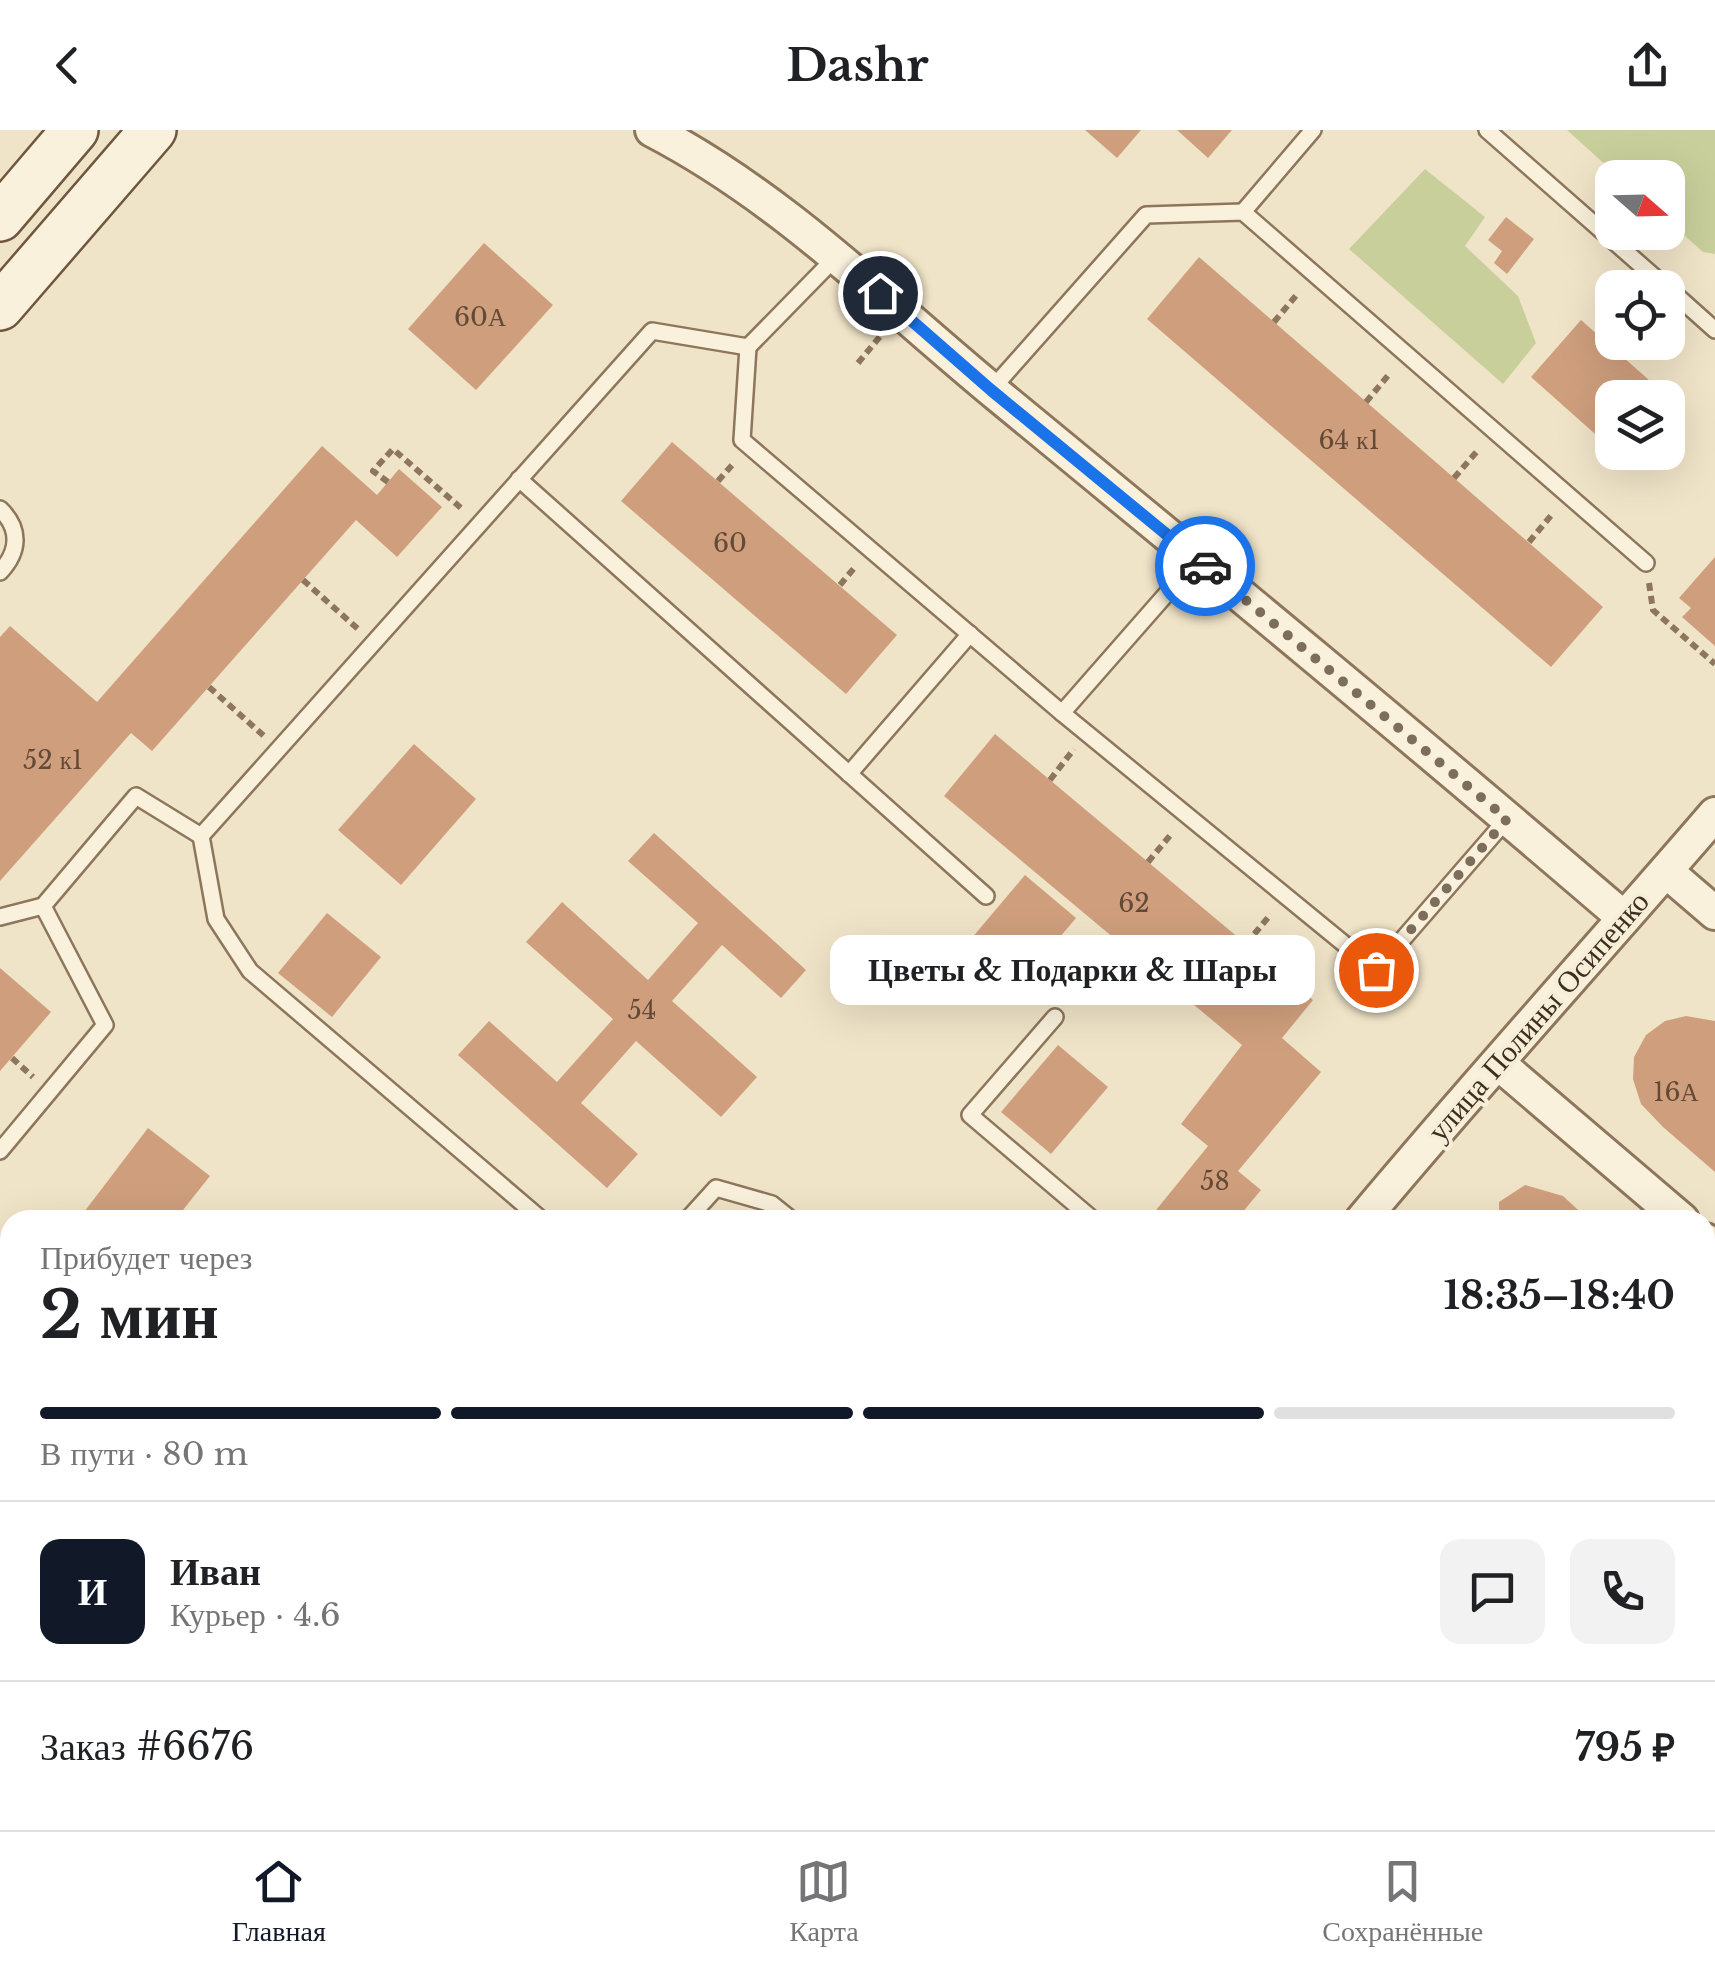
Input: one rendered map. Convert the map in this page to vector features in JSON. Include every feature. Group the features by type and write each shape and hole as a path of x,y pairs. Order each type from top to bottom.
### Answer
{"main road":[{"path":"4,205 76,130"},
{"path":"0,307 147,134"}],"street":[{"path":"652,130 697,153 837,256 991,390 1624,918"},
{"name":"улица Полины Осипенко","path":"1370,1210 1715,814"},
{"path":"1666,870 1715,913"},
{"path":"1498,1062 1670,1210"}],"lane":[{"path":"1243,212 1314,130"},
{"path":"1487,130 1646,270"},
{"path":"991,390 1146,215 1243,212 1646,562"},
{"path":"837,256 748,347 742,440 1062,713 1376,970 1507,819"},
{"path":"1685,304 1715,330"},
{"path":"201,836 652,331 748,347"},
{"path":"519,479 986,896"},
{"path":"0,509 13,526 15,544 11,560 0,572"},
{"path":"1062,713 1197,559"},
{"path":"849,774 970,634"},
{"path":"0,917 43,906 136,796 201,836 216,920 250,971 530,1210"},
{"path":"0,1152 105,1024 43,906"},
{"path":"1055,1017 970,1114 1082,1210"},
{"path":"696,1210 716,1188 772,1204 780,1210"}],"path":[{"path":"1274,322 1315,273"},
{"path":"858,363 886,330"},
{"path":"1366,402 1407,354"},
{"path":"1454,478 1495,431"},
{"path":"388,482 374,470 393,449 480,524"},
{"path":"1529,542 1568,494"},
{"path":"1646,562 1653,610 1715,664"},
{"path":"303,580 374,642"},
{"path":"209,686 279,749"},
{"path":"1050,780 1087,733"},
{"path":"1148,862 1187,816"},
{"path":"1246,944 1286,897"}],"green space":[{"path":"1567,130 1715,130 1715,254 1703,252 1685,236 1685,160 1600,160"},
{"path":"1425,169 1485,217 1465,246 1518,296 1536,343 1503,384 1349,249"}],"building":[{"path":"1085,130 1141,130 1117,158"},
{"path":"1177,130 1232,130 1208,158"},
{"path":"1506,217 1534,239 1507,274 1494,263 1502,251 1488,240"},
{"path":"484,243 553,305 476,390 408,329"},
{"path":"1199,257 1603,607 1551,667 1147,319"},
{"path":"1581,320 1595,332 1595,360 1626,360 1649,380 1595,380 1595,434 1531,377"},
{"path":"672,442 897,635 846,694 621,501"},
{"path":"322,446 377,495 399,469 442,507 397,557 356,520 152,751 131,733 0,881 0,637 10,626 97,702"},
{"path":"1715,557 1715,646 1682,617 1691,608 1679,598"},
{"path":"995,734 1313,1000 1282,1038 1321,1072 1238,1171 1261,1190 1244,1210 1156,1210 1208,1146 1181,1124 1242,1045 944,796"},
{"path":"414,744 476,799 401,885 338,830"},
{"path":"654,833 806,970 781,998 722,945 672,1001 757,1077 721,1117 636,1041 581,1103 638,1154 607,1188 458,1055 489,1021 557,1082 613,1019 526,942 562,902 648,980 698,923 628,861"},
{"path":"1025,875 1076,918 1022,982 971,939"},
{"path":"327,913 381,957 332,1017 278,973"},
{"path":"0,968 51,1012 0,1071"},
{"path":"1686,1016 1715,1021 1715,1172 1641,1104 1633,1079 1634,1057 1646,1035 1665,1021"},
{"path":"1058,1045 1108,1087 1051,1154 1001,1112"},
{"path":"148,1128 210,1176 183,1210 86,1210"},
{"path":"1525,1185 1563,1196 1578,1210 1499,1210 1499,1202"}],"way so far":[{"path":"1205,566 1507,819 1376,970"}],"place":[{"name":"Цветы & Подарки & Шары","path":"1376,970"}],"route":[{"path":"880,293 1205,566"}]}
